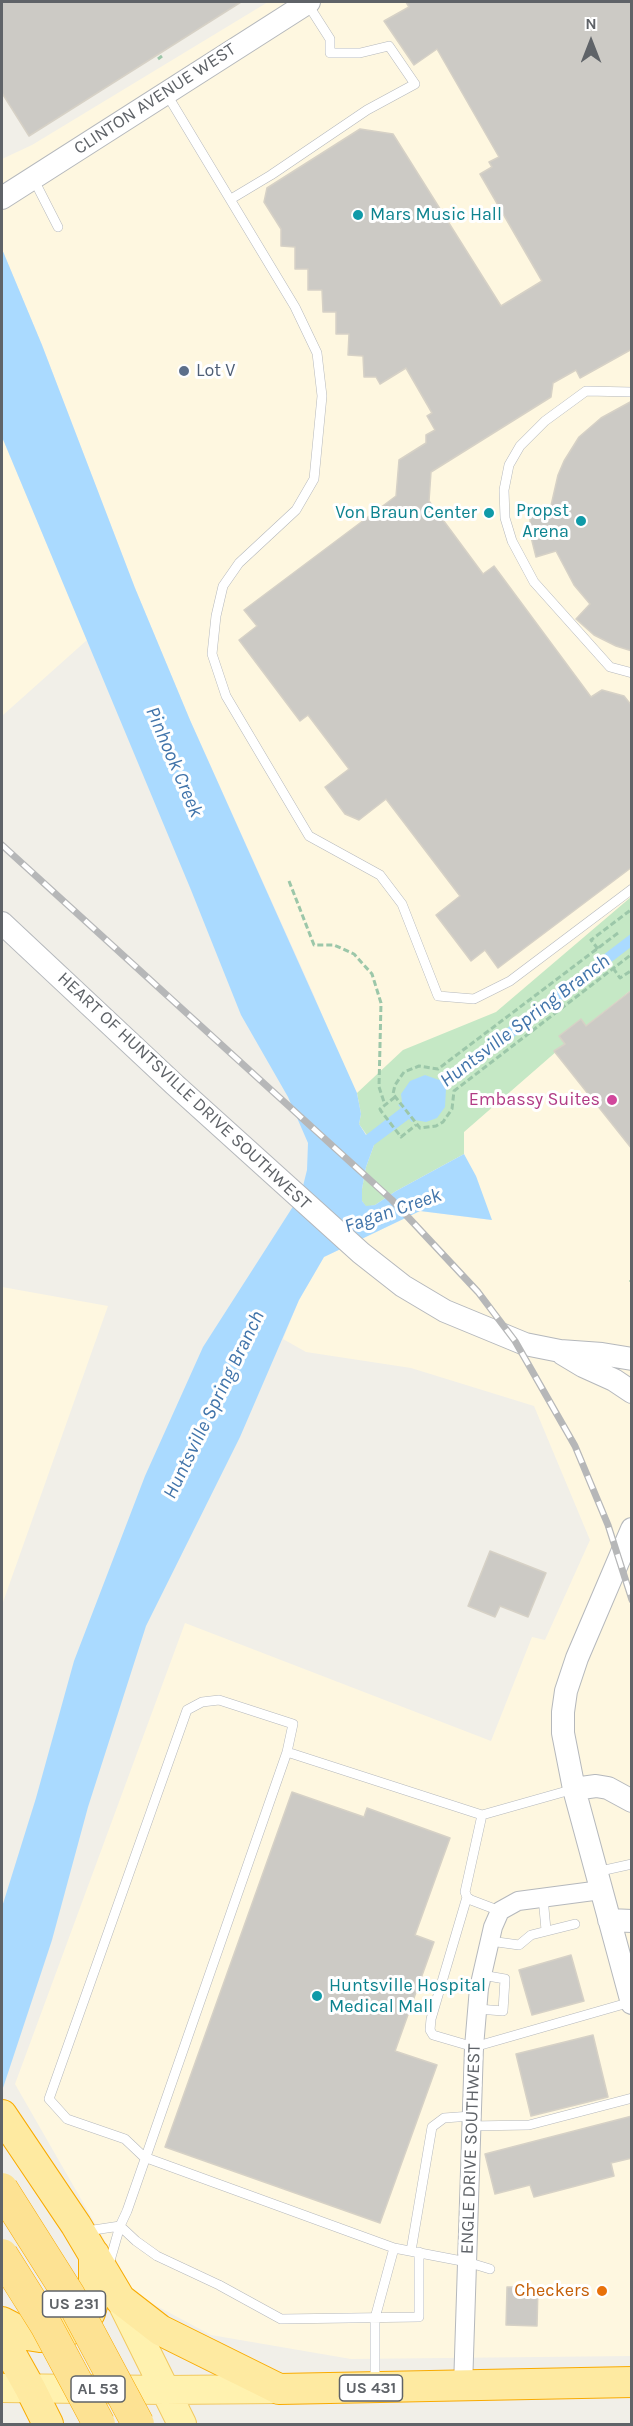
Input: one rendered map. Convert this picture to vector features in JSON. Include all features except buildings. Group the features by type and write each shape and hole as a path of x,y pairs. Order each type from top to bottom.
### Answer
{"highway":[{"name":"US 431","path":"2,2115 100,2265 160,2330 279,2389 632,2382"},
{"name":"US 231","path":"2,2189 69,2295 138,2424"},
{"name":"US 231","path":"2,2255 51,2333 99,2424"},
{"path":"2,2322 27,2335 40,2337 59,2334 74,2328 90,2313 100,2265"},
{"path":"2,2338 16,2388 48,2424"}],"main road":[{"path":"100,2265 182,2424"},
{"name":"AL 53","path":"16,2388 165,2390"},
{"path":"165,2390 279,2389"}],"street":[{"name":"CLINTON AVENUE WEST","path":"2,198 308,2"},
{"name":"HEART OF HUNTSVILLE DRIVE SOUTHWEST","path":"2,923 361,1253 403,1286 445,1311 525,1344 560,1351 632,1359"},
{"name":"HEART OF HUNTSVILLE DRIVE SOUTHWEST","path":"560,1351 632,1392"},
{"path":"630,1991 620,1921 599,1881 574,1789 563,1733 563,1712 566,1691 577,1658 632,1529"},
{"path":"574,1789 596,1786 608,1788 632,1801"},
{"path":"500,1911 518,1900 543,1897 599,1881"},
{"name":"ENGLE DRIVE SOUTHWEST","path":"463,2387 474,2047 482,1976 500,1911"}],"lane":[{"path":"231,199 271,175 367,110 415,84 389,45 360,53 330,53 330,39 308,2"},
{"path":"166,93 296,307 317,353 322,396 314,479 296,510 238,563 223,586 216,616 212,654 226,696 309,836 380,875 402,904 438,996 474,999 510,981 632,889"},
{"path":"33,177 58,227"},
{"path":"632,392 586,392 546,421 520,446 509,465 504,490 505,518 512,541 534,582 610,666 632,673"},
{"path":"100,2265 120,2226 144,2157 288,1752 293,1724 219,1700 202,1702 187,1710 49,2099 66,2118 125,2139 144,2157 394,2248 467,2262 490,2270"},
{"path":"288,1752 482,1815 574,1789"},
{"path":"482,1815 465,1892 466,1897 431,2019 430,2030 439,2038 474,2047 630,1991"},
{"path":"599,1881 632,1864"},
{"path":"466,1897 500,1911"},
{"path":"543,1897 546,1930"},
{"path":"490,1941 519,1945 531,1935 576,1924"},
{"path":"478,2009 503,2011 505,1979 482,1976"},
{"path":"120,2226 157,2256 219,2285 281,2319 419,2317 415,2252 432,2127 444,2118 511,2126 529,2125 632,2098"},
{"path":"100,2265 98,2231 120,2226"},
{"path":"375,2388 375,2318 394,2248"}],"path":[{"path":"158,58 162,56"},
{"path":"289,881 314,945 334,945 354,954 372,974 381,1003 379,1087 385,1105"},
{"path":"598,949 591,940 632,909"},
{"path":"618,933 438,1069 419,1066 404,1072 395,1084 393,1094 420,1128 428,1128 443,1122 452,1109 454,1091 632,954"},
{"path":"612,968 620,978 632,970"},
{"path":"395,1097 380,1109 401,1137 417,1125"}],"shaded area":[{"path":"268,2 631,2 631,2356 351,2359 211,2335 136,2295 15,2084 185,1623 491,1741 532,1637 545,1640 590,1540 534,1406 411,1368 306,1352 283,1339 299,1300 324,1257 420,1211 491,1220 476,1176 396,1191 313,993 190,720 135,588 42,345 2,249 2,159 32,145"},
{"path":"2,437 87,640 2,716"},
{"path":"2,1287 108,1306 2,1605"}],"green space":[{"path":"631,897 631,990 586,1026 581,1019 559,1036 565,1044 464,1132 464,1154 375,1205 366,1207 362,1201 362,1189 366,1167 374,1145 359,1124 361,1114 357,1093 403,1050 496,1012"}],"water":[{"path":"2,249 42,345 135,588 190,720 357,1093 361,1114 359,1124 366,1135 401,1108 398,1105 402,1102 401,1094 410,1081 425,1075 439,1080 632,933 631,947 446,1089 445,1107 437,1118 426,1122 415,1120 412,1122 409,1119 374,1145 366,1167 362,1189 362,1201 366,1206 375,1205 464,1154 476,1176 492,1220 420,1211 324,1257 299,1300 240,1437 146,1626 88,1807 52,1940 2,2091 2,1907 36,1798 74,1661 145,1476 203,1347 301,1194 307,1170 308,1143 288,1097 241,1015 2,437"}],"railway":[{"path":"2,845 392,1200 478,1292 515,1341 575,1446 608,1525 632,1600"}],"place":[{"name":"Mars Music Hall","path":"358,215"},
{"name":"Lot V","path":"184,371"},
{"name":"Von Braun Center","path":"489,513"},
{"name":"Propst Arena","path":"581,521"},
{"name":"Embassy Suites","path":"612,1100"},
{"name":"Huntsville Hospital Medical Mall","path":"317,1996"},
{"name":"Checkers","path":"602,2291"}],"water label":[{"name":"Pinhook Creek","path":"174,762"},
{"name":"Huntsville Spring Branch","path":"525,1021"},
{"name":"Fagan Creek","path":"393,1211"},
{"name":"Huntsville Spring Branch","path":"214,1405"}]}
